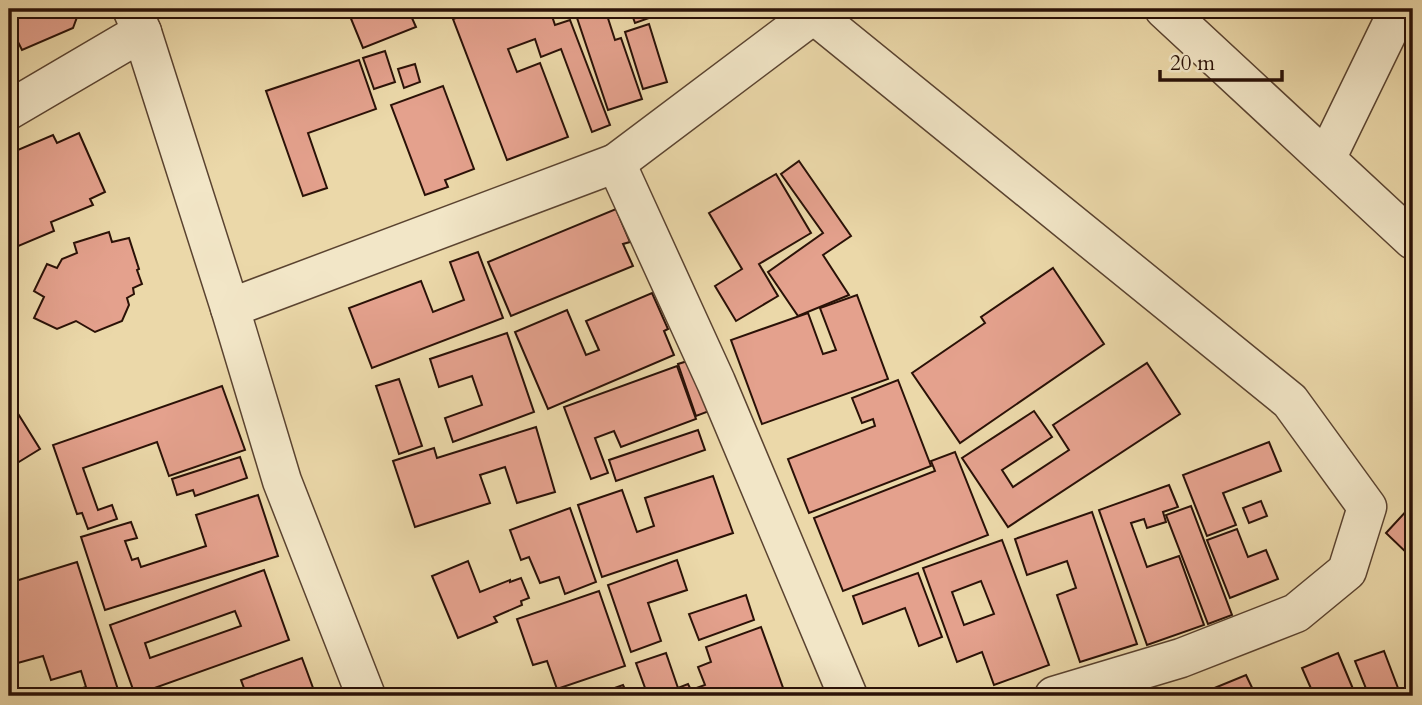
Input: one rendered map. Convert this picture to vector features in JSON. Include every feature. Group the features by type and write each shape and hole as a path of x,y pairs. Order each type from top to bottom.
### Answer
{"street":[{"path":"1326,159 1399,9"},
{"path":"230,308 616,163 810,12 1290,401 1367,507 1347,571 1296,613 1181,658 1054,696"},
{"path":"1180,12 1326,159 1413,240"},
{"path":"9,110 137,21 230,308 282,481 366,696"},
{"path":"616,163 716,382 848,696"}],"building":[{"path":"9,9 80,9 73,28 22,50 9,24"},
{"path":"347,9 408,9 416,27 363,48"},
{"path":"480,9 567,9 552,16 555,25 570,20 610,125 592,132 561,49 541,57 535,39 508,49 517,72 540,63 568,137 507,160 453,19"},
{"path":"574,9 605,9 615,40 621,38 642,99 608,110"},
{"path":"630,9 649,9 652,17 635,23"},
{"path":"649,24 667,82 643,89 625,32"},
{"path":"385,51 395,82 374,89 363,58"},
{"path":"359,60 376,109 308,133 327,188 303,196 266,91"},
{"path":"415,64 420,82 404,88 398,69"},
{"path":"443,86 474,169 445,180 448,187 425,195 391,105"},
{"path":"79,133 105,192 90,199 93,205 51,222 54,231 16,247 9,229 9,166 17,162 13,152 53,135 57,143"},
{"path":"799,161 851,236 823,255 849,295 798,316 768,272 823,233 781,174"},
{"path":"776,174 811,233 759,264 778,296 736,321 715,286 742,269 709,213"},
{"path":"616,209 630,242 623,244 633,266 511,316 488,262"},
{"path":"109,232 112,242 129,238 142,284 133,288 134,294 127,298 129,305 122,321 95,332 76,321 57,329 34,318 44,297 34,291 47,264 57,268 62,259 77,253 74,243"},
{"path":"478,252 503,318 372,368 349,308 421,281 433,312 464,300 450,262"},
{"path":"1053,268 1104,344 960,443 912,373 985,323 981,317"},
{"path":"652,293 668,329 664,331 674,355 548,409 515,332 567,310 586,355 599,350 586,321"},
{"path":"857,295 888,379 762,424 731,340 808,313 823,354 836,350 820,308"},
{"path":"507,333 534,412 453,442 445,418 482,405 472,376 439,387 430,359"},
{"path":"694,359 712,410 696,416 678,364"},
{"path":"1147,363 1180,414 1008,527 962,458 1034,411 1052,437 1002,470 1013,487 1069,450 1053,425"},
{"path":"677,366 696,419 621,447 614,431 595,438 608,473 591,479 564,407"},
{"path":"399,379 422,446 399,454 376,386"},
{"path":"898,380 931,466 809,513 788,459 875,426 873,419 862,423 852,398"},
{"path":"222,386 245,450 169,476 157,442 83,468 98,510 112,505 117,519 88,529 82,513 77,514 53,445"},
{"path":"12,404 40,449 9,468 9,407"},
{"path":"536,427 555,492 517,503 505,467 480,475 490,503 415,527 393,461 434,448 437,458"},
{"path":"698,430 705,450 616,481 609,460"},
{"path":"1269,442 1281,471 1223,493 1236,525 1207,536 1183,475"},
{"path":"955,452 988,535 843,591 814,518 935,471 931,461"},
{"path":"240,457 247,478 195,496 193,490 177,495 172,479"},
{"path":"713,476 733,533 602,577 578,505 622,490 637,532 654,526 645,498"},
{"path":"1169,485 1178,507 1163,512 1166,522 1147,528 1144,519 1131,523 1147,567 1179,556 1204,625 1147,645 1099,510"},
{"path":"258,495 278,556 105,610 81,537 131,522 137,538 125,541 132,560 138,558 141,567 206,546 196,515"},
{"path":"1261,501 1267,516 1249,523 1243,508"},
{"path":"1191,506 1232,615 1208,624 1166,515"},
{"path":"1410,507 1413,511 1413,559 1386,533"},
{"path":"570,508 596,582 565,594 559,577 540,583 529,557 521,560 510,530"},
{"path":"1092,512 1137,644 1080,662 1057,595 1076,588 1067,561 1027,575 1015,539"},
{"path":"1237,529 1248,557 1266,550 1278,579 1230,598 1207,540"},
{"path":"1002,540 1049,665 994,685 982,652 957,662 923,568","holes":["981,581 994,614 964,625 952,592"]},
{"path":"677,560 687,590 648,603 661,641 631,652 608,585"},
{"path":"468,561 480,592 521,578 529,598 521,601 522,605 494,617 497,622 458,638 432,576"},
{"path":"77,562 120,696 57,696 86,687 81,671 51,680 43,656 14,664 9,646 9,583"},
{"path":"264,570 289,640 135,695 110,625","holes":["235,611 241,626 150,658 145,643"]},
{"path":"918,573 942,637 919,646 905,608 863,624 853,596"},
{"path":"599,591 625,666 557,689 547,661 533,665 517,619"},
{"path":"746,595 754,620 699,640 689,614"},
{"path":"761,627 786,696 648,696 636,663 666,653 678,688 688,684 691,690 705,685 698,667 711,662 706,647"},
{"path":"1384,651 1401,696 1369,696 1355,661"},
{"path":"1338,653 1356,696 1306,696 1313,693 1302,668"},
{"path":"302,658 316,696 247,696 241,680"},
{"path":"1246,675 1256,696 1195,696"},
{"path":"623,685 628,696 592,696"}]}
